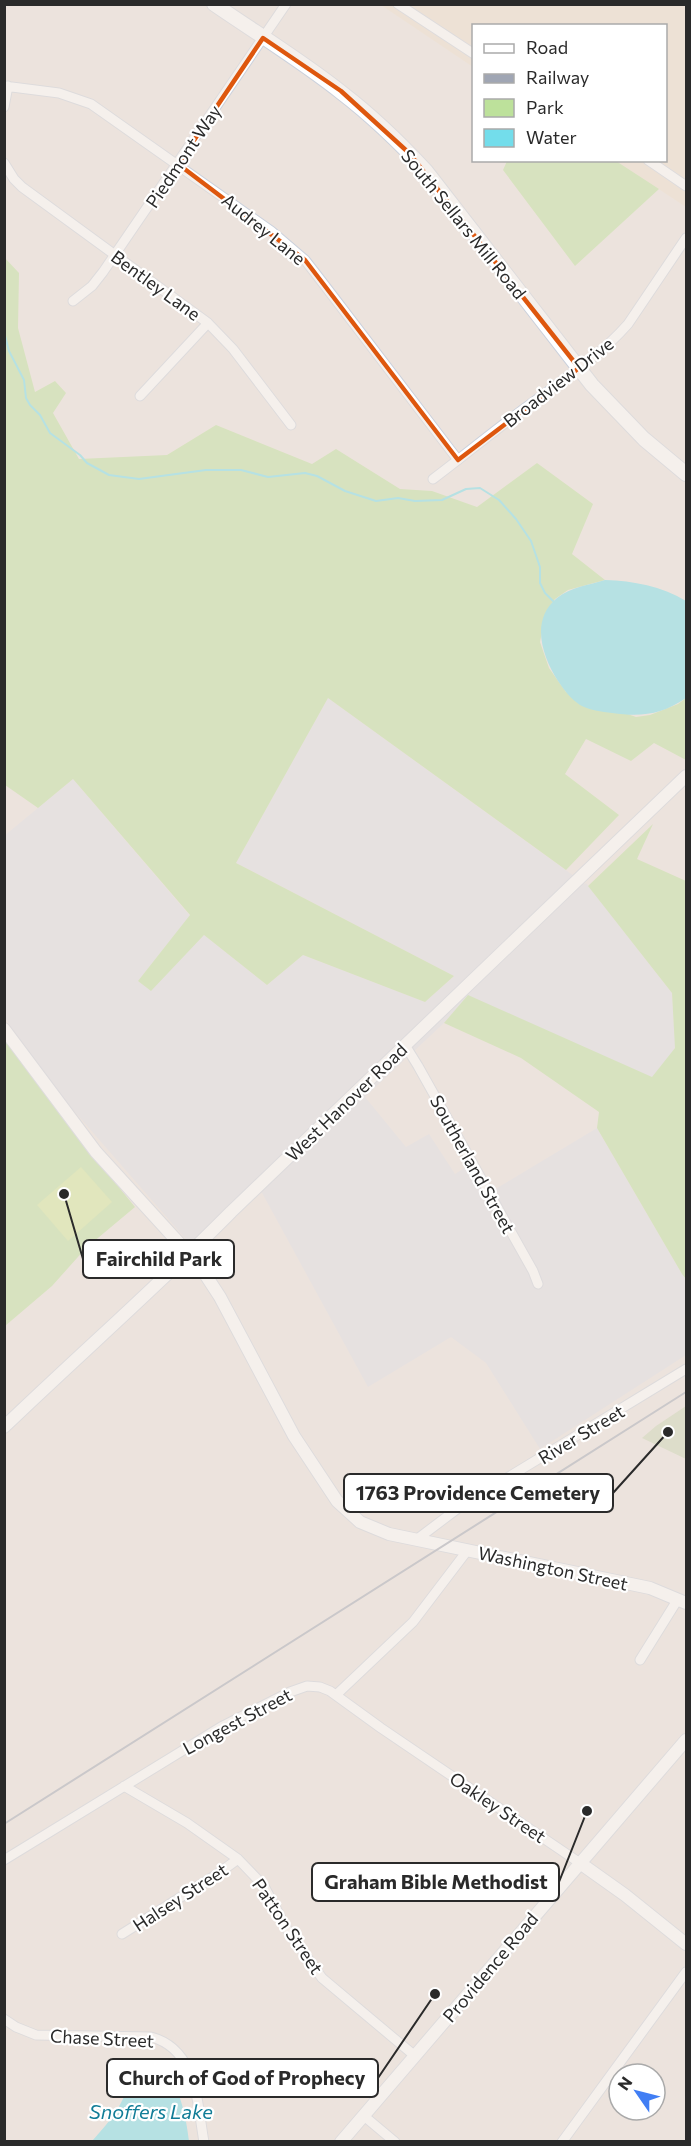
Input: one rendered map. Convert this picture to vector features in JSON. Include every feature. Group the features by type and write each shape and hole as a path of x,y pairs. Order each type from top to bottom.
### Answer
{"main road":[{"name":"South Sellars Mill Road","path":"214,4 341,91 409,153 426,171 610,405 664,457 687,474"}],"street":[{"name":"Piedmont Way","path":"73,301 92,286 115,254 286,4"},
{"path":"398,4 472,53"},
{"path":"4,107 6,86"},
{"name":"Audrey Lane","path":"6,86 58,93 91,104 271,231 305,260 458,460"},
{"path":"651,162 687,186"},
{"name":"Bentley Lane","path":"4,163 22,187 208,323 233,349 291,425"},
{"name":"Broadview Drive","path":"433,479 619,335 687,238"},
{"path":"140,396 208,323"},
{"name":"West Hanover Road","path":"4,1427 189,1254 687,776"},
{"name":"Washington Street","path":"4,1029 90,1144 189,1254 220,1297 284,1418 313,1466 349,1514 369,1527 416,1540 650,1588 682,1601"},
{"name":"Southerland Street","path":"405,1045 533,1270 538,1284"},
{"name":"River Street","path":"416,1540 461,1506 687,1369"},
{"path":"336,1695 413,1622 467,1551"},
{"path":"640,1660 682,1601"},
{"name":"Longest Street","path":"4,1860 221,1727 300,1687 320,1687 336,1695"},
{"name":"Oakley Street","path":"336,1695 625,1894 687,1944"},
{"name":"Providence Road","path":"341,2142 687,1740"},
{"name":"Patton Street","path":"124,1786 187,1823 237,1859 264,1886 288,1931 322,1978 415,2056"},
{"name":"Halsey Street","path":"122,1934 216,1875 237,1859"},
{"path":"562,2142 687,1972"},
{"name":"Chase Street","path":"4,2019 36,2035 151,2037 169,2044 178,2051 188,2067 204,2142"},
{"path":"364,2116 395,2142"}],"highlighted area":[{"path":"263,38 341,91 409,153 579,368 458,460 305,260 178,164"}],"shaded area":[{"path":"381,5 686,5 686,207 618,162 667,162 667,24 472,24 472,66"},
{"path":"328,698 586,883 672,993 674,1026 679,1038 661,1080 545,1047 468,996 444,1023 365,1097 406,1147 429,1134 455,1174 470,1164 492,1191 597,1128 682,1274 686,1270 686,1355 540,1449 486,1363 451,1337 368,1387 255,1180 190,1244 54,1088 5,1018 4,836 73,779 190,916 138,981 150,990 204,935 267,985 303,955 425,1002 454,976 236,863"}],"green space":[{"path":"507,162 618,162 659,189 575,266 503,170"},
{"path":"4,257 19,273 18,328 35,392 55,381 66,393 53,413 79,459 167,455 216,425 312,464 336,449 400,489 432,491 477,507 537,463 593,504 572,554 605,580 568,590 555,599 546,612 540,642 549,668 566,692 636,717 650,715 678,704 686,698 686,760 654,743 631,761 586,739 565,774 619,815 566,870 328,698 236,863 454,976 425,1002 303,955 267,985 204,935 151,991 138,981 190,915 73,779 38,808 5,785"},
{"path":"653,824 637,859 686,881 686,1279 597,1128 599,1112 521,1058 444,1023 468,995 652,1077 675,1048 672,993 588,886"},
{"path":"5,1037 61,1116 135,1207 86,1248 52,1286 5,1326"},
{"path":"81,1167 112,1202 68,1241 37,1205"},
{"path":"686,1406 686,1459 642,1438 656,1426"}],"water":[{"path":"605,580 647,585 686,601 686,698 677,704 642,714 622,714 591,709 574,700 552,671 541,638 541,627 549,607 562,594"},
{"name":"Snoffers Lake","path":"161,2066 177,2091 184,2111 189,2141 92,2141 123,2100 132,2080 142,2071"}],"waterway":[{"path":"4,332 9,351 24,380 26,398 40,415 50,433 80,455 87,463 109,475 139,479 206,470 241,470 268,477 305,473 317,476 345,491 376,501 398,498 415,501 442,500 466,489 480,488 499,500 531,541 540,567 540,583 545,593 554,602"}],"railway":[{"path":"4,1824 686,1392"}],"place":[{"name":"Fairchild Park","path":"64,1194"},
{"name":"1763 Providence Cemetery","path":"668,1432"},
{"name":"Graham Bible Methodist","path":"587,1811"},
{"name":"Church of God of Prophecy","path":"435,1994"}]}
